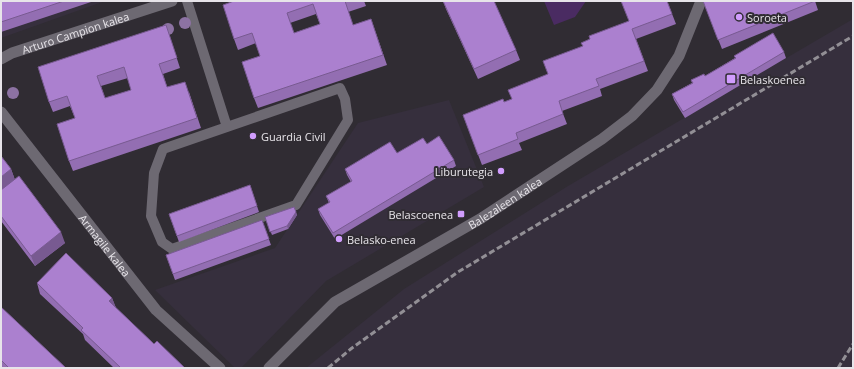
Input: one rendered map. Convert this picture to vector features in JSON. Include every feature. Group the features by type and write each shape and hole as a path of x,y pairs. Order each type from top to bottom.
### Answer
{"street":[{"name":"Arturo Campion kalea","path":"1,59 12,53 172,1"},
{"name":"Balezaleen kalea","path":"269,368 335,302 480,219 602,139 632,116 657,90 679,56 701,1"},
{"name":"Armagile kalea","path":"1,112 156,310 220,368"}],"lane":[{"path":"187,1 227,127"},
{"path":"340,88 345,99 348,120 296,205 172,249 162,242 151,216 154,173 163,149 227,127 340,88"}],"shaded area":[{"path":"1,1 105,1 1,38"},
{"path":"544,1 586,1 575,17 554,25"},
{"path":"853,19 853,368 306,368 404,289 568,186"},
{"name":"Belasko-enea","path":"449,100 484,187 326,281 242,367 235,368 155,290 275,248 358,123"}],"building":[{"path":"1,1 64,1 1,22"},
{"path":"234,1 345,1 353,25 371,19 383,55 254,98 242,62 260,56 252,33 234,39 223,5","holes":["313,4 320,24 294,33 287,13"]},
{"path":"443,1 494,1 516,50 474,69"},
{"path":"621,1 667,1 672,14 632,29 644,61 596,79 599,86 559,101 563,114 516,133 518,139 478,155 463,115 503,99 504,102 512,99 508,90 548,74 543,61 583,46 581,43 590,39 589,36 629,21"},
{"name":"Soroeta","path":"703,1 815,1 718,40"},
{"path":"166,25 177,58 159,64 167,87 185,82 197,118 69,161 57,124 75,118 67,96 49,102 38,67","holes":["124,67 131,90 105,98 97,76"]},
{"name":"Belaskoenea","path":"773,33 784,52 683,112 672,94 693,83 691,80 704,74 705,76 736,58 734,56"},
{"path":"439,136 454,160 333,233 318,209 330,202 326,196 352,181 345,169 390,142 397,153 423,138 427,144"},
{"path":"1,156 11,169 1,177"},
{"path":"19,176 61,232 31,256 1,216 1,190"},
{"path":"250,185 257,206 177,236 169,214"},
{"path":"294,207 296,212 287,226 270,232 265,217"},
{"path":"262,220 269,239 173,274 166,255"},
{"path":"66,253 112,298 109,301 154,344 157,341 185,368 121,368 81,330 83,328 37,283"},
{"path":"1,307 66,368 9,368 1,360"}],"railway":[{"path":"328,368 352,348 458,272 853,36"},
{"path":"838,368 853,344"}],"place":[{"name":"Soroeta","path":"739,17"},
{"name":"Belaskoenea","path":"731,79"},
{"name":"Guardia Civil","path":"253,136"},
{"name":"Liburutegia","path":"501,171"},
{"name":"Belascoenea","path":"461,214"},
{"name":"Belasko-enea","path":"339,239"}]}
